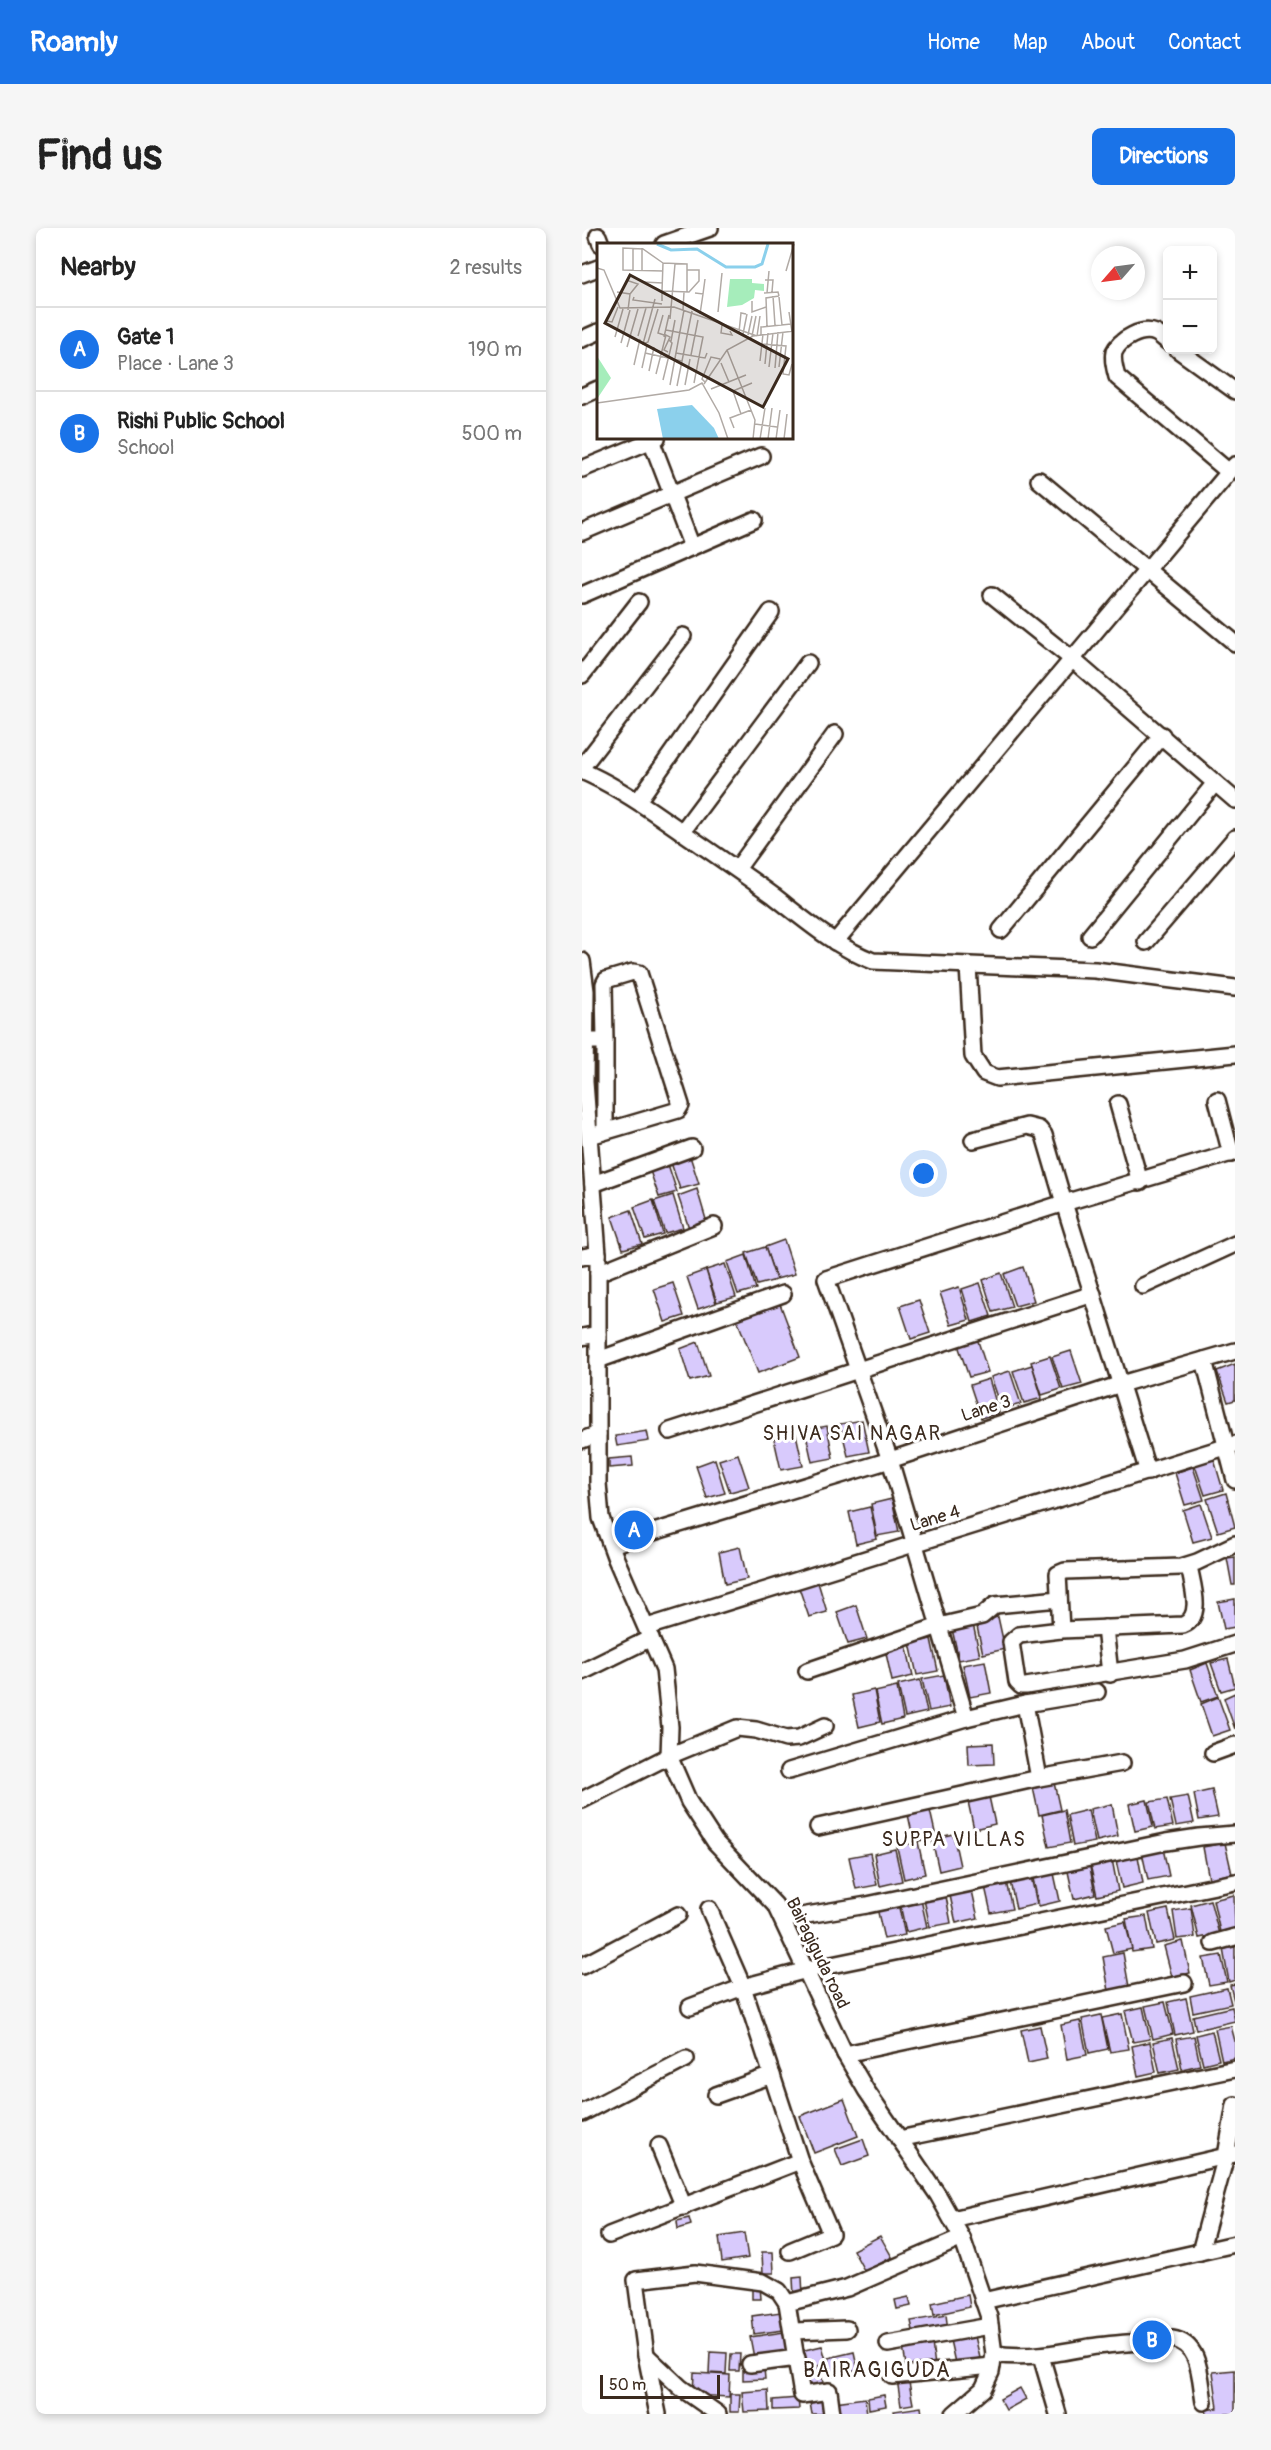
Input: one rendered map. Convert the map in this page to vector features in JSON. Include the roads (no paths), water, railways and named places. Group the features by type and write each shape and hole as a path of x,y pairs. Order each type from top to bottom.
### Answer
{"street":[{"path":"667,243 710,228"},
{"path":"582,274 597,268"},
{"path":"835,942 1232,468 1117,376 1114,352 1127,338 1143,331 1155,333 1163,339"},
{"path":"582,339 597,332"},
{"path":"1183,354 1235,392"},
{"path":"582,396 597,389"},
{"path":"582,469 652,440"},
{"path":"654,440 692,547"},
{"path":"582,532 761,456"},
{"path":"1039,480 1235,643"},
{"path":"582,595 754,520"},
{"path":"992,595 1072,659 1235,800"},
{"path":"582,675 639,602"},
{"path":"638,801 771,612"},
{"path":"683,636 582,769 638,801 737,869 835,942 873,961 1095,970 1235,988"},
{"path":"682,832 808,663"},
{"path":"737,869 835,734"},
{"path":"1001,930 1162,735"},
{"path":"1089,936 1215,783"},
{"path":"1146,942 1235,838"},
{"name":"Bairagiguda road","path":"582,961 586,991 584,1083 590,1136 589,1178 598,1254 598,1483 601,1518 664,1669 670,1727 669,1756 689,1802 715,1842 775,1905 845,2054 952,2219 962,2238 983,2301 990,2326 993,2360"},
{"path":"968,965 973,1056 984,1073 997,1078 1235,1054"},
{"path":"590,1136 678,1110 681,1105 639,973 633,972 610,978 604,984 605,1130"},
{"path":"585,1041 605,1041"},
{"path":"966,1718 890,1460 826,1279 1064,1203 1233,1153 1217,1100"},
{"path":"1118,1104 1140,1182"},
{"path":"973,1140 1027,1126 1039,1129 1044,1136 1148,1472"},
{"path":"589,1178 692,1148"},
{"path":"598,1273 714,1226"},
{"path":"1143,1286 1235,1244"},
{"path":"582,1257 598,1254"},
{"path":"598,1360 783,1294"},
{"path":"670,1431 1093,1294"},
{"path":"582,1337 598,1334"},
{"name":"Lane 3","path":"611,1545 890,1460 1121,1384 1235,1351"},
{"path":"1204,1360 1230,1445 1235,1479"},
{"path":"582,1440 598,1434"},
{"name":"Lane 4","path":"582,1672 649,1633 915,1544 1230,1445"},
{"path":"1061,1630 1058,1574 1065,1570 1190,1566 1235,1544"},
{"path":"1190,1566 1195,1614 1191,1622 1183,1625 1061,1630 1013,1637 1011,1642 1017,1682 1021,1686 1110,1674 1185,1660 1235,1644"},
{"path":"807,1671 939,1626 982,1616 995,1605 1059,1599"},
{"path":"1105,1628 1110,1674"},
{"path":"789,1771 966,1718 1025,1704 1097,1692"},
{"path":"1025,1704 1039,1778"},
{"path":"582,1800 669,1756 737,1728 756,1730 786,1739 799,1738 825,1726"},
{"path":"1213,1753 1235,1745"},
{"path":"819,1827 1039,1778 1122,1763"},
{"path":"783,1919 867,1905 1166,1842 1235,1834"},
{"path":"690,2007 743,1987 807,1970 1235,1882"},
{"path":"709,1909 743,1987 800,2161 831,2235 790,2251"},
{"path":"582,1966 678,1915"},
{"path":"1213,1943 1235,1936"},
{"path":"845,2054 1185,1983"},
{"path":"582,2113 686,2059"},
{"path":"899,2139 1235,2069"},
{"path":"716,2095 772,2075"},
{"path":"1200,2252 1230,2155 1235,2105"},
{"path":"659,2146 684,2206"},
{"path":"952,2219 1230,2155"},
{"path":"609,2235 800,2161"},
{"path":"787,2303 847,2288 962,2238"},
{"path":"983,2301 1235,2244"},
{"path":"658,2414 646,2355 636,2280 695,2273 763,2282 779,2291 787,2303 802,2394 829,2391 832,2414"},
{"path":"888,2344 990,2326"},
{"path":"793,2331 847,2329"},
{"path":"892,2376 1009,2357 1041,2356 1172,2338 1180,2340 1191,2349 1197,2360 1204,2402"},
{"path":"646,2355 681,2388 718,2414"},
{"path":"1041,2356 1058,2414"},
{"path":"750,2364 797,2358"},
{"path":"954,2414 983,2389 993,2360"}],"place":[{"name":"Gate 1","path":"634,1530"},
{"name":"Rishi Public School","path":"1152,2340"}],"district":[{"name":"SHIVA SAI NAGAR","path":"852,1433"},
{"name":"SUPPA VILLAS","path":"954,1839"},
{"name":"BAIRAGIGUDA","path":"877,2370"}]}
